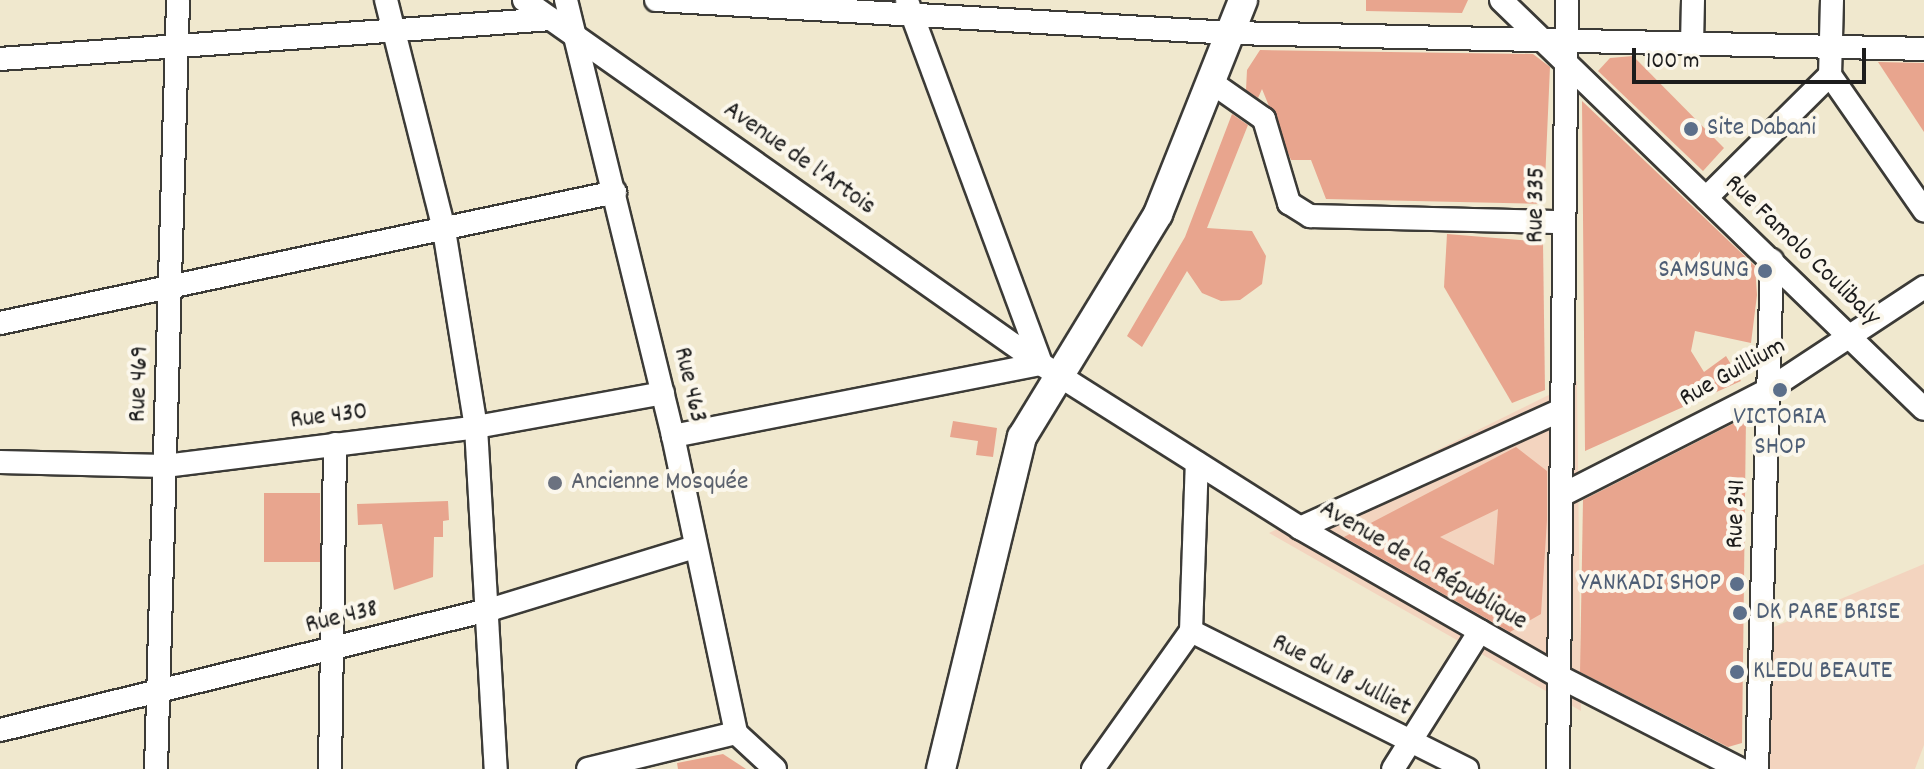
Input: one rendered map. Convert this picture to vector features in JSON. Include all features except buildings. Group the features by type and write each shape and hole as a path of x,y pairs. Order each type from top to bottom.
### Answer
{"main road":[{"path":"941,769 1001,502 1022,437 1049,369 1124,280 1214,84 1243,0"}],"street":[{"name":"Rue 469","path":"156,769 178,0"},
{"path":"386,0 444,230 476,427 492,609 496,769"},
{"name":"Avenue de l'Artois","path":"524,0 1088,394"},
{"name":"Rue 463","path":"566,0 673,436 736,733"},
{"path":"656,0 909,6 1232,33 1544,40"},
{"path":"1501,0 1544,40 1566,52 1692,44 1924,49"},
{"name":"Rue 335","path":"1558,769 1562,678 1561,410 1567,0"},
{"path":"1692,44 1693,0"},
{"path":"1832,0 1830,75 1924,210"},
{"path":"673,436 1049,369 909,6"},
{"path":"0,59 396,35 551,19"},
{"name":"Rue Famolo Coulibaly","path":"1566,52 1706,198 1924,409"},
{"path":"1706,198 1830,75"},
{"path":"1214,84 1264,119 1289,203 1310,216 1564,222"},
{"path":"0,323 170,291 615,192"},
{"name":"Rue 341","path":"1757,769 1772,260"},
{"name":"Rue Guillium","path":"1562,495 1768,390 1924,287"},
{"name":"Rue 430","path":"0,462 165,466 476,427 663,393"},
{"name":"Avenue de la République","path":"1088,394 1300,528 1562,678 1740,769"},
{"path":"1300,528 1561,410"},
{"path":"330,769 335,444"},
{"path":"1093,769 1191,631 1197,463"},
{"name":"Rue 438","path":"0,730 492,609 695,547"},
{"name":"Rue du 18 Julliet","path":"1191,631 1467,769"},
{"path":"1393,769 1480,631"},
{"path":"588,769 655,761 736,733 775,769"}],"shaded area":[{"path":"1577,381 1581,711 1269,533"},
{"path":"1924,564 1924,745 1915,769 1769,769 1774,627"}],"place":[{"name":"Site Dabani","path":"1691,129"},
{"name":"SAMSUNG","path":"1765,271"},
{"name":"VICTORIA SHOP","path":"1780,390"},
{"name":"Ancienne Mosquée","path":"555,483"},
{"name":"YANKADI SHOP","path":"1737,584"},
{"name":"DK PARE BRISE","path":"1740,613"},
{"name":"KLEDU BEAUTE","path":"1737,672"}]}
